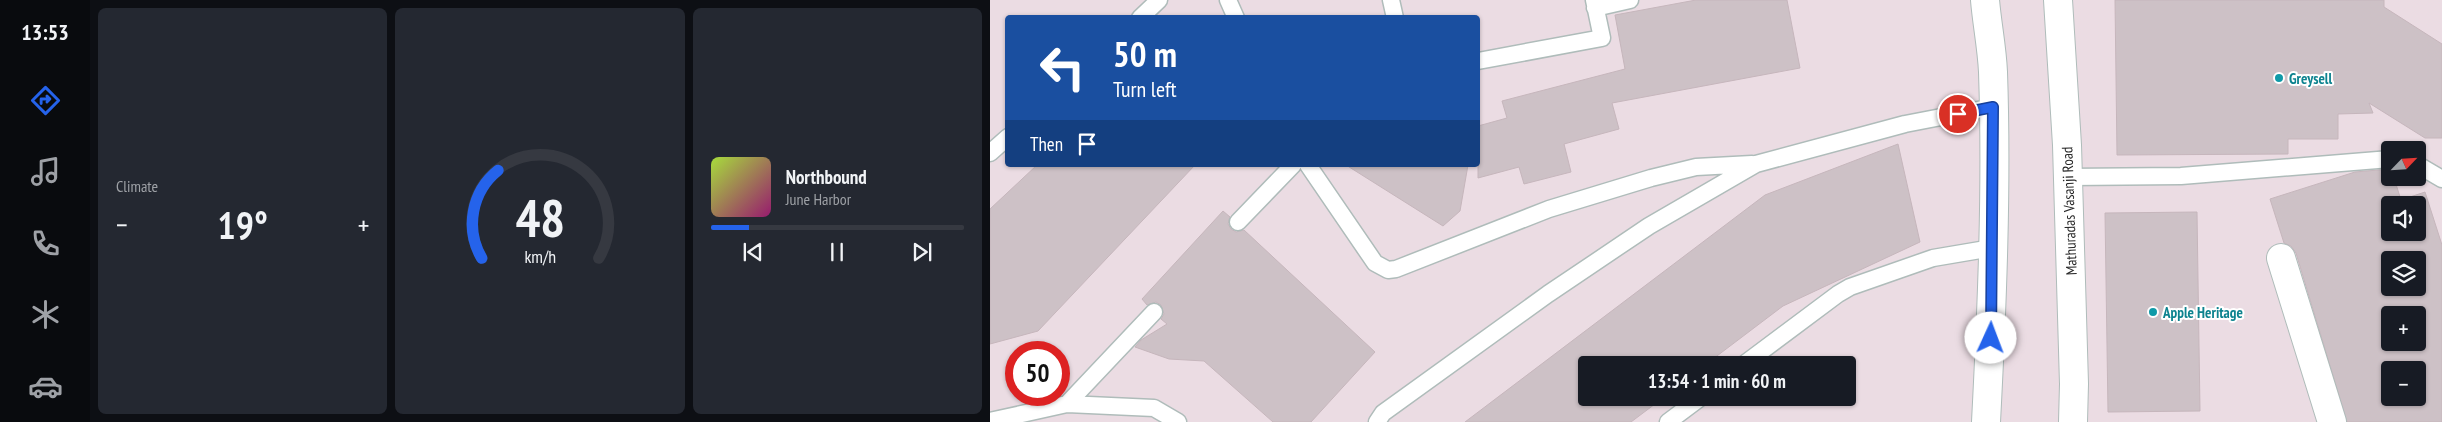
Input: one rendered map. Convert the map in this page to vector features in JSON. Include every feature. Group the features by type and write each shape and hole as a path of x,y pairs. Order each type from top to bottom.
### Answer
{"main road":[{"path":"1985,0 1993,70 1992,321 1986,422"},
{"name":"Mathuradas Vasanji Road","path":"2058,0 2068,177 2074,384 2073,422"},
{"path":"2281,258 2332,422"}],"lane":[{"path":"1143,15 1159,0"},
{"path":"1228,0 1235,15"},
{"path":"1391,0 1394,15"},
{"path":"1480,61 1602,38 1594,4 1630,0"},
{"path":"1309,167 1375,263 1388,270 1396,269 1549,209 1651,178 1696,167 1756,164 1905,124 1993,107"},
{"path":"990,153 1005,140"},
{"path":"2068,177 2182,176 2381,160"},
{"path":"1377,422 1383,413 1548,294 1650,226 1756,164"},
{"path":"1238,222 1291,167"},
{"path":"2426,170 2442,179"},
{"path":"1755,356 1850,287 1933,258 1992,248"},
{"path":"1070,401 1154,312"},
{"path":"1070,404 1154,408 1178,422"},
{"path":"990,421 1058,406"},
{"path":"1668,422 1689,406"}],"building":[{"path":"1696,0 1787,0 1800,68 1612,103 1619,129 1564,144 1571,172 1524,184 1519,167 1478,178 1478,167 1480,167 1480,125 1507,118 1502,101 1625,69 1615,15"},
{"name":"Greysell","path":"2115,0 2384,0 2384,7 2442,44 2442,138 2425,138 2369,103 2373,113 2338,114 2338,139 2288,139 2288,154 2117,155"},
{"path":"1898,144 1920,242 1783,306 1717,356 1578,356 1578,406 1652,406 1631,422 1465,422 1765,195"},
{"path":"1035,167 1193,167 1038,331 990,344 990,209"},
{"path":"1349,167 1468,167 1460,211 1443,226"},
{"path":"2381,170 2381,186 2397,186 2400,196 2381,196 2381,241 2426,241 2426,196 2413,196 2425,192 2442,245 2442,422 2347,422 2296,253 2291,246 2284,243 2270,199 2355,172"},
{"path":"1223,211 1230,217 1228,224 1231,229 1236,232 1244,230 1375,352 1311,422 1273,422 1204,361 1169,359 1135,347 1141,340 1167,324 1161,319 1164,314 1161,305 1156,302 1147,305 1142,299"},
{"name":"Apple Heritage","path":"2197,212 2200,411 2108,412 2105,213"}],"place":[{"name":"Greysell","path":"2279,78"},
{"name":"Apple Heritage","path":"2153,312"}],"route":[{"path":"1958,114 1993,107 1991,338"}]}
